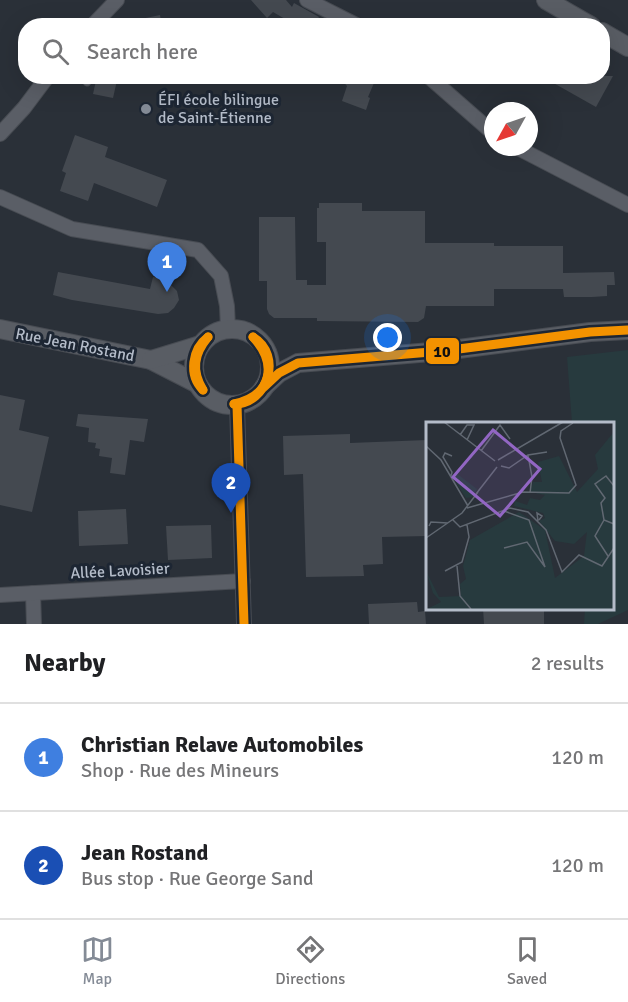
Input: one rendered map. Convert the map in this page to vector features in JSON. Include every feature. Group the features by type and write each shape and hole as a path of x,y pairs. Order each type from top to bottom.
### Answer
{"main road":[{"path":"554,2 579,18"},
{"path":"610,36 628,46"},
{"path":"590,332 628,321"},
{"name":"Rue Jean Rostand","path":"0,329 151,360"},
{"path":"264,387 270,368 265,349 259,340 250,334 228,329 208,337 200,345 194,364 198,384 214,401 225,405 237,405 248,402 279,373 298,363 443,351 590,332 628,330"},
{"path":"151,360 200,345"},
{"path":"265,349 298,363"},
{"path":"151,360 198,384"}],"street":[{"path":"100,18 117,0"},
{"path":"307,0 342,18"},
{"path":"0,134 42,84"},
{"path":"437,84 484,125"},
{"path":"533,156 628,205"},
{"path":"0,197 72,229 198,250 221,276 227,306 228,329"},
{"path":"237,405 244,624"},
{"name":"Allée Lavoisier","path":"0,595 243,581"},
{"path":"33,593 34,624"}],"green space":[{"path":"628,350 628,610 598,624 584,624 585,609 613,609 613,422 572,422 567,357"}],"building":[{"path":"251,0 286,0 292,7 294,3 319,17 283,18 273,12 267,18"},
{"path":"160,15 161,18 146,18"},
{"path":"95,84 116,84 113,98 93,94"},
{"path":"345,84 374,84 366,110 342,101 347,86"},
{"path":"555,84 609,84 596,107"},
{"path":"75,135 108,147 105,157 167,180 157,207 94,183 88,201 60,191 66,173 62,171"},
{"path":"319,203 362,203 362,211 425,211 425,243 563,246 563,273 614,272 615,285 607,285 607,296 592,297 564,297 563,289 494,289 494,306 426,306 424,318 418,322 317,321 317,318 274,318 267,309 267,281 259,281 259,217 295,217 296,280 307,280 307,285 326,285 326,242 317,242"},
{"path":"58,272 150,289 153,277 165,279 177,291 179,300 168,313 158,314 72,300 53,295"},
{"path":"0,395 25,400 19,430 49,437 32,512 0,505"},
{"path":"78,414 148,419 144,442 130,440 125,475 110,473 112,458 99,456 100,449 95,448 96,443 88,442 89,428 76,426"},
{"path":"350,434 350,443 426,440 426,536 382,537 383,564 363,565 364,576 306,577 303,474 284,475 283,436"},
{"path":"126,509 128,544 79,546 78,511"},
{"path":"211,525 212,558 168,560 166,526"},
{"path":"417,602 418,612 425,611 426,624 369,624 368,604"},
{"path":"483,609 544,609 544,624 484,624"}],"transit line":[{"name":"10","path":"264,387 279,373 298,363 443,351 590,332 628,330"},
{"name":"10","path":"203,390 195,377 194,362 198,348 208,337"},
{"name":"10","path":"203,390 197,376 196,362 208,337"},
{"name":"10","path":"234,404 257,394 267,378 266,358 253,337"},
{"name":"10","path":"234,404 246,402 256,396 268,377 267,355 262,345 253,337"},
{"name":"10","path":"237,405 244,624"}],"place":[{"name":"ÉFI école bilingue de Saint-Étienne","path":"146,109"},
{"name":"Christian Relave Automobiles","path":"167,292"},
{"name":"Jean Rostand","path":"231,513"}]}
